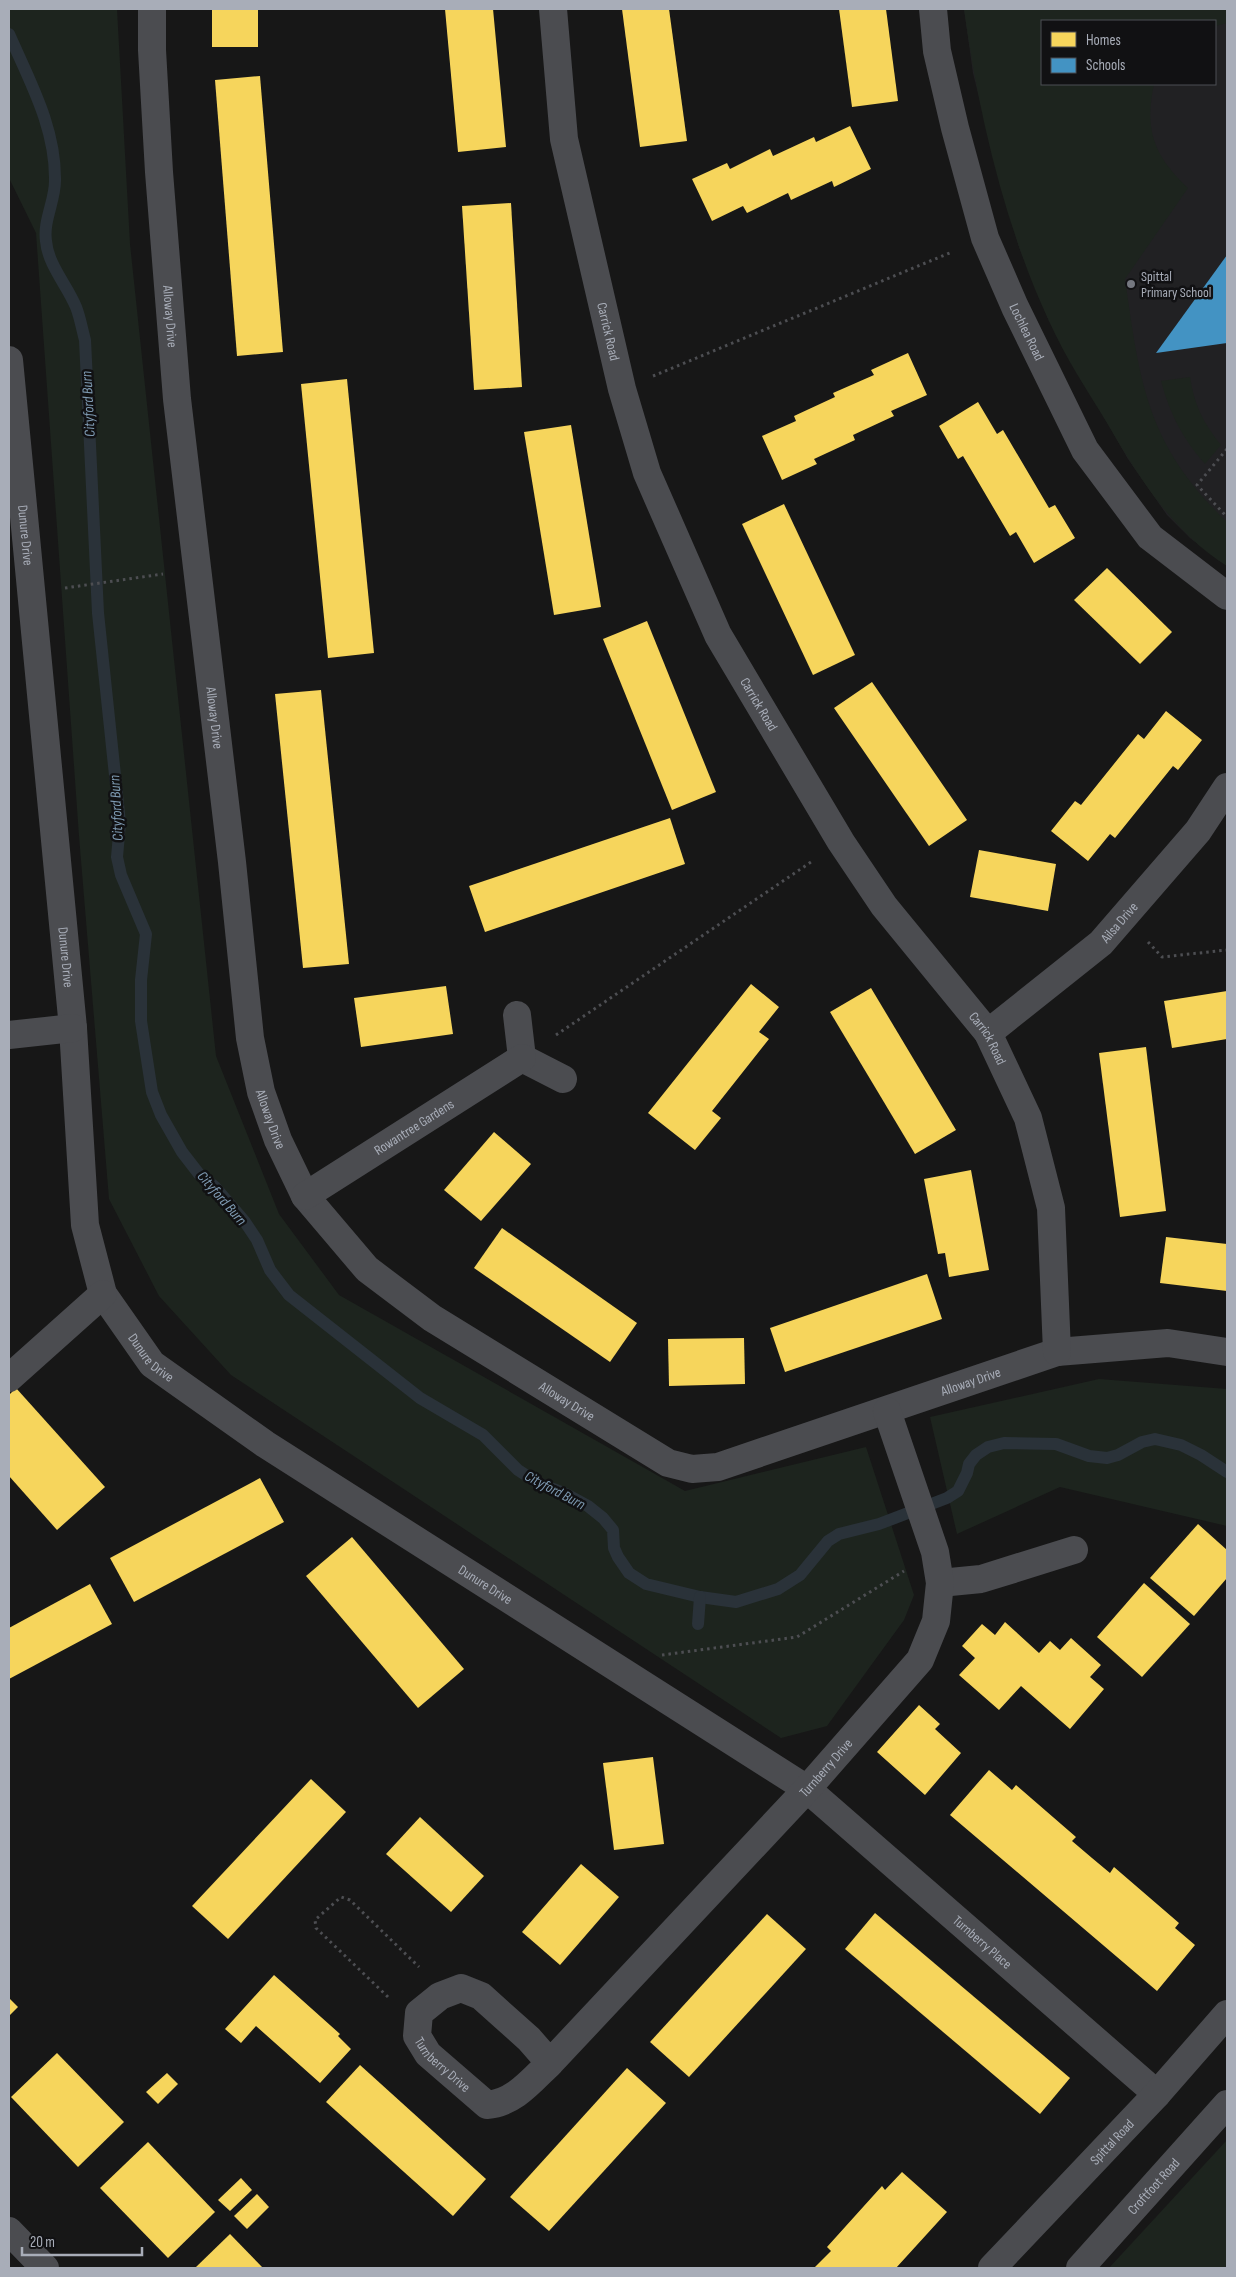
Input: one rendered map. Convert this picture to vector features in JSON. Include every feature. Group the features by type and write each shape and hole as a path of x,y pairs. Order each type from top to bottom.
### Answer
{"street":[{"name":"Alloway Drive","path":"152,9 152,50 159,172 176,389 232,862 250,1038 261,1092 278,1140 305,1196 367,1269 432,1318 668,1463 692,1469 718,1467 1057,1352 1168,1343 1227,1352"},
{"name":"Carrick Road","path":"553,9 564,139 622,389 648,473 718,635 841,842 884,906 988,1033 1028,1118 1051,1208 1057,1352"},
{"name":"Lochlea Road","path":"932,9 937,51 952,118 985,238 1015,307 1085,450 1150,537 1227,596"},
{"name":"Dunure Drive","path":"9,360 19,594 73,1028 85,1225 103,1294 152,1364 265,1444 807,1789"},
{"name":"Ailsa Drive","path":"988,1033 1101,943 1198,831 1227,787"},
{"path":"517,1015 522,1058 563,1079"},
{"path":"9,1035 73,1028"},
{"name":"Rowantree Gardens","path":"305,1196 522,1058"},
{"path":"9,1378 103,1294"},
{"name":"Turnberry Drive","path":"550,2062 481,1996 462,1988 440,1996 419,2012 417,2036 428,2054 486,2104 495,2104 516,2095 550,2062 807,1789 920,1660 936,1621 940,1583 933,1547 887,1411"},
{"path":"940,1583 982,1579 1074,1550"},
{"name":"Turnberry Place","path":"807,1789 1157,2094"},
{"name":"Spittal Road","path":"992,2268 1157,2094 1227,2014"},
{"name":"Croftfoot Road","path":"1080,2268 1227,2104"},
{"path":"14,2247 45,2268"}],"path":[{"path":"692,360 985,238"},
{"path":"1227,449 1197,485 1227,517"},
{"path":"19,594 197,569"},
{"path":"522,1058 841,842"},
{"path":"1162,957 1227,950"},
{"path":"607,1662 797,1637 933,1547"},
{"path":"419,2019 391,2000 316,1928 315,1920 341,1897 350,1900 425,1973 440,1996"}],"shaded area":[{"path":"9,9 117,9 130,244 216,1056 279,1214 339,1295 685,1491 866,1447 914,1595 904,1620 827,1726 781,1738 231,1375 159,1296 109,1199 79,836 36,233 9,178"},
{"name":"Spittal Primary School","path":"964,9 1227,9 1227,566 1190,538 1167,515 1128,459 1049,321 1019,247 973,73"},
{"name":"Spittal Primary School","path":"964,9 1227,9 1227,23 1216,26 1216,20 1041,20 1041,85 1154,85 1150,115 1154,141 1167,165 1188,188 1125,279 1130,316 1143,382 1152,411 1164,439 1179,466 1200,494 1227,522 1227,566 1190,537 1159,502 1119,444 1055,334 1033,285 1006,208 985,128"},
{"path":"1190,377 1194,396 1201,414 1221,445 1205,464 1178,426 1161,381"},
{"path":"1099,1379 1227,1389 1227,1526 1060,1487 957,1534 930,1417"},
{"path":"1227,2140 1227,2268 1109,2268"}],"building: Homes":[{"path":"212,9 258,9 258,47 212,47"},
{"path":"445,9 493,9 506,147 458,152"},
{"path":"622,9 669,9 687,141 640,147"},
{"path":"839,9 886,9 898,101 852,107"},
{"path":"260,76 283,352 237,356 215,80"},
{"path":"850,126 871,169 834,187 832,181 791,200 788,193 747,213 743,206 712,221 692,179 727,163 730,169 770,149 773,156 814,137 816,142"},
{"path":"511,203 522,387 474,390 462,206"},
{"path":"908,353 927,395 891,411 894,416 853,435 855,440 814,459 817,464 782,480 762,436 796,421 794,416 835,397 833,393 874,375 871,370"},
{"path":"347,379 374,653 328,658 301,384"},
{"path":"978,402 997,434 1003,430 1049,508 1055,505 1075,538 1034,563 1016,532 1010,536 963,456 958,459 939,426"},
{"path":"571,425 601,607 554,615 524,432"},
{"path":"784,504 855,655 813,675 742,524"},
{"path":"1107,568 1172,632 1140,664 1074,600"},
{"path":"647,621 716,792 672,810 603,639"},
{"path":"872,682 967,820 929,846 834,708"},
{"path":"321,690 349,964 303,968 275,694"},
{"path":"1166,711 1202,740 1178,770 1173,766 1115,838 1110,834 1088,861 1051,831 1075,801 1081,805 1138,734 1144,739"},
{"path":"670,818 685,864 485,932 469,886"},
{"path":"979,850 1056,864 1048,911 970,897"},
{"path":"751,984 779,1007 759,1032 769,1039 712,1111 721,1118 695,1150 648,1113"},
{"path":"446,986 453,1034 361,1047 354,998"},
{"path":"871,988 956,1130 915,1154 830,1012"},
{"path":"1227,991 1227,1039 1172,1048 1164,1001"},
{"path":"1146,1047 1166,1211 1120,1217 1099,1053"},
{"path":"494,1132 531,1164 481,1221 444,1190"},
{"path":"971,1170 989,1270 949,1277 945,1253 938,1254 924,1179"},
{"path":"502,1228 637,1323 610,1362 474,1268"},
{"path":"1166,1237 1227,1244 1227,1291 1160,1283"},
{"path":"927,1274 942,1319 785,1372 770,1328"},
{"path":"744,1338 745,1384 669,1386 668,1339"},
{"path":"16,1388 105,1487 57,1530 9,1476 9,1395"},
{"path":"260,1478 284,1522 134,1602 110,1558"},
{"path":"1198,1524 1227,1550 1227,1578 1194,1616 1150,1578"},
{"path":"352,1537 464,1669 418,1708 306,1576"},
{"path":"1144,1583 1190,1624 1142,1677 1097,1637"},
{"path":"90,1584 112,1624 9,1679 9,1628"},
{"path":"1005,1622 1039,1653 1050,1641 1060,1650 1071,1638 1101,1665 1090,1677 1104,1689 1070,1729 1021,1686 999,1710 959,1675 975,1658 962,1646 982,1624 995,1635"},
{"path":"919,1705 940,1724 935,1729 961,1753 925,1795 877,1752"},
{"path":"653,1757 664,1844 614,1850 603,1763"},
{"path":"989,1770 1012,1790 1016,1785 1076,1837 1072,1841 1092,1858 1110,1873 1114,1867 1179,1923 1175,1928 1195,1945 1157,1991 950,1815"},
{"path":"311,1779 346,1812 228,1939 192,1906"},
{"path":"420,1817 484,1876 451,1912 386,1854"},
{"path":"581,1864 619,1897 560,1965 522,1932"},
{"path":"875,1913 1070,2078 1040,2114 845,1949"},
{"path":"767,1914 806,1949 689,2077 650,2042"},
{"path":"274,1975 340,2034 338,2036 351,2049 320,2083 256,2026 241,2043 225,2029"},
{"path":"9,1998 18,2007 9,2016"},
{"path":"57,2053 124,2122 78,2167 11,2097"},
{"path":"360,2065 486,2179 453,2216 326,2102"},
{"path":"627,2068 666,2103 549,2231 510,2197"},
{"path":"167,2073 178,2084 158,2104 146,2092"},
{"path":"148,2142 215,2212 168,2258 100,2188"},
{"path":"902,2172 947,2212 896,2268 814,2268 831,2251 827,2247 882,2186 885,2190"},
{"path":"241,2178 252,2190 230,2211 218,2200"},
{"path":"257,2194 269,2207 247,2229 234,2216"},
{"path":"230,2234 263,2268 195,2268"}],"building: Schools":[{"path":"1227,255 1227,343 1156,353"}],"waterway":[{"name":"Cityford Burn","path":"9,34 33,88 51,142 55,181 46,226 47,250 76,307 85,340 98,613 120,823 117,857 121,875 146,934 141,980 141,1021 152,1092 161,1115 182,1152 199,1174 215,1187 245,1222 257,1240 270,1270 289,1295 420,1398 483,1435 518,1470 538,1483 564,1493 588,1506 603,1518 613,1530 614,1548 629,1573 646,1584 700,1597 736,1602 778,1589 800,1575 828,1541 839,1534 879,1524 947,1498 958,1491 967,1473 969,1464 976,1455 988,1447 1004,1443 1056,1444 1089,1456 1107,1458 1118,1455 1142,1442 1155,1439 1181,1445 1227,1472"},
{"path":"698,1624 700,1597"}],"place":[{"name":"Spittal Primary School","path":"1131,284"}]}
